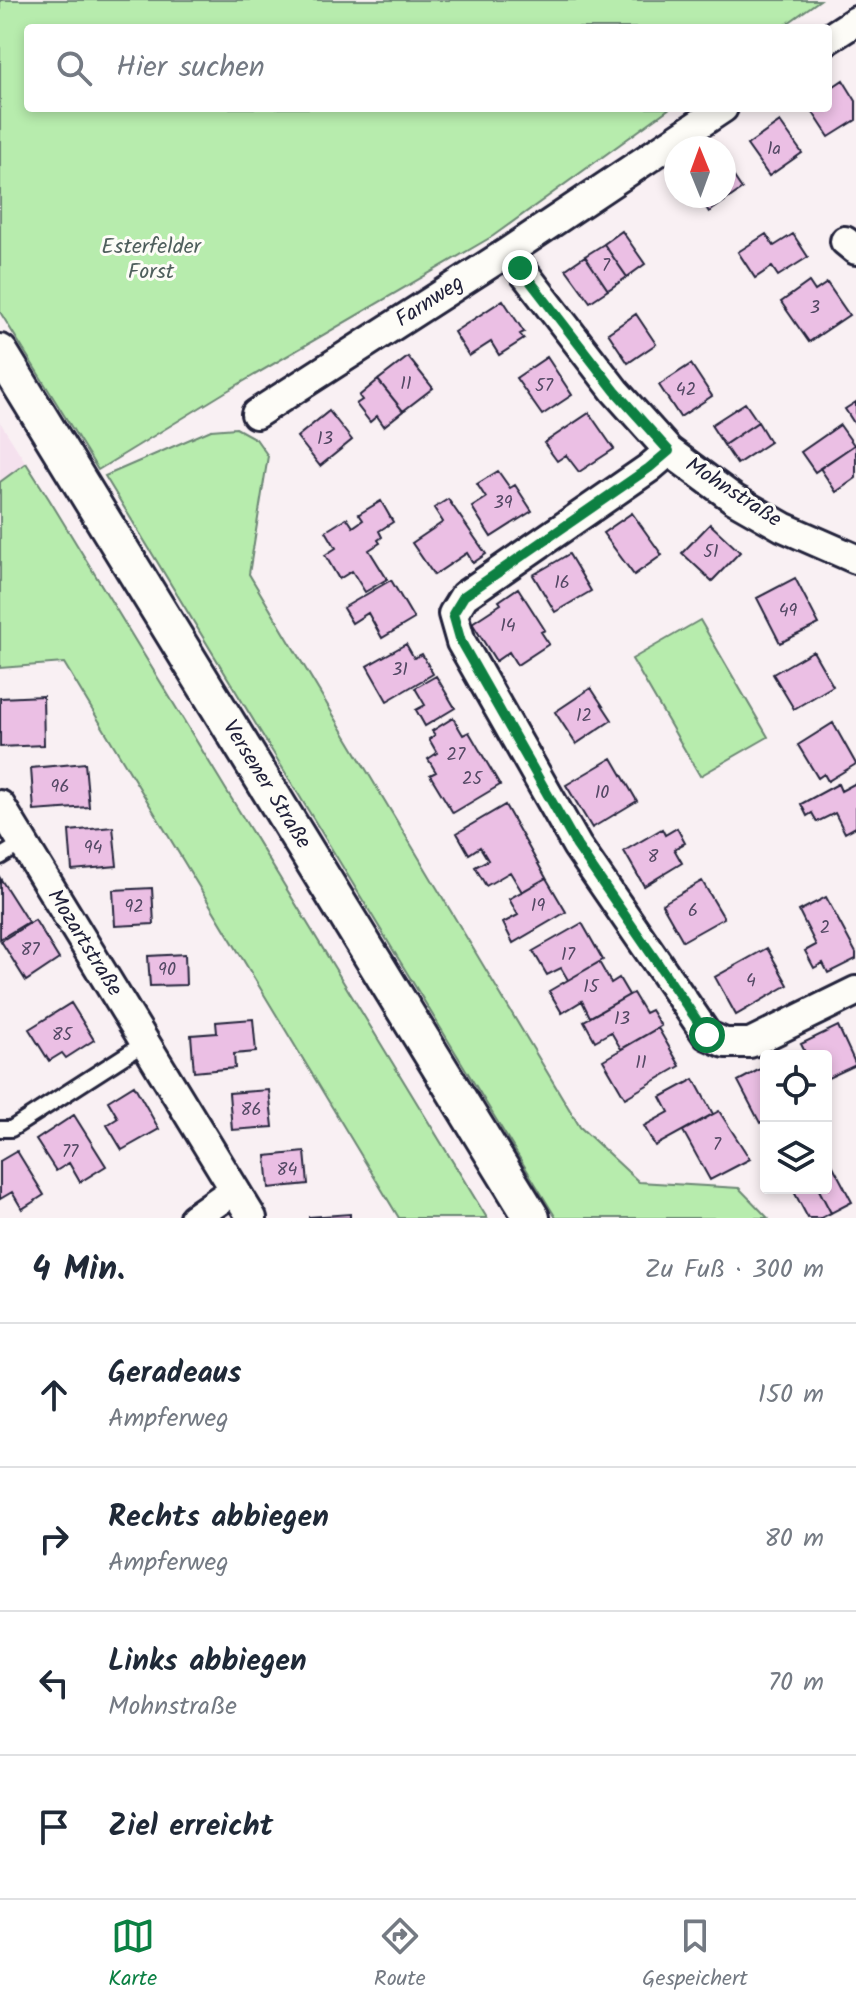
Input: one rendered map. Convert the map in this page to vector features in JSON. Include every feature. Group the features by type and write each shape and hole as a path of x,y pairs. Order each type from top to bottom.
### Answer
{"street":[{"path":"832,36 856,21"},
{"name":"Farnweg","path":"256,414 508,252 717,112"},
{"name":"Mohnstraße","path":"508,252 615,391 669,451 734,499 783,527 856,559"},
{"name":"Versener Straße","path":"0,352 532,1218"},
{"path":"669,451 464,596 453,614 461,642 577,846 707,1035 725,1043 750,1043 856,991"},
{"name":"Mozartstraße","path":"0,805 11,850 146,1042 252,1218"},
{"path":"194,1218 234,1190"}],"lane":[{"path":"0,1129 11,1129 146,1042"}],"shaded area":[{"path":"0,422 26,463 0,482"}],"green space":[{"name":"Esterfelder Forst","path":"0,0 820,0 787,24 24,24 24,112 664,112 493,236 98,470 0,312"},
{"path":"236,428 256,439 268,456 249,574 580,1127 639,1182 739,1188 768,1218 556,1218 105,476 211,430"},
{"path":"26,463 487,1218 399,1218 64,663 0,668 0,482"},
{"path":"700,620 768,737 700,776 632,659"}],"building":[{"path":"843,80 856,101 856,120 829,137 813,112 832,112 832,87"},
{"path":"780,122 802,153 769,176 747,145"},
{"path":"622,231 645,264 627,277 604,244"},
{"path":"766,234 774,246 793,234 808,257 778,276 772,267 755,278 738,252"},
{"path":"604,244 627,277 608,290 585,256"},
{"path":"585,256 608,290 590,302 566,269"},
{"path":"809,282 815,291 827,283 849,315 809,342 781,302"},
{"path":"503,300 524,332 520,334 524,339 499,355 491,342 469,356 454,332"},
{"path":"636,314 656,344 628,363 608,333"},
{"path":"408,357 433,388 403,411 378,380"},
{"path":"547,357 572,395 542,415 516,378"},
{"path":"691,364 712,396 680,417 659,385"},
{"path":"378,380 403,411 384,426 377,416 370,422 356,404 362,400 359,396"},
{"path":"856,402 856,426 845,409"},
{"path":"745,403 758,422 724,445 711,425"},
{"path":"329,411 352,440 320,466 297,437"},
{"path":"589,413 614,449 579,472 566,455 557,461 544,443"},
{"path":"758,422 770,442 737,464 724,445"},
{"path":"840,425 854,445 815,472 801,452"},
{"path":"856,444 856,478 836,492 820,468"},
{"path":"498,471 510,488 515,485 532,511 491,537 472,507 486,498 477,484"},
{"path":"448,499 486,554 473,563 467,553 434,575 412,543 443,522 434,508"},
{"path":"381,501 393,522 379,531 382,537 378,540 380,543 369,550 387,579 365,592 352,571 339,579 325,555 336,548 326,531 347,518 353,527 363,520 359,514"},
{"path":"632,513 662,555 634,575 603,533"},
{"path":"710,524 740,552 712,581 682,553"},
{"path":"569,554 591,591 555,612 533,575"},
{"path":"795,578 819,624 780,643 757,598"},
{"path":"391,580 414,619 382,638 368,613 352,623 343,608"},
{"path":"518,588 545,630 541,632 549,644 517,665 509,652 496,661 472,623 501,604 499,601"},
{"path":"406,644 414,658 422,654 433,674 387,701 367,666"},
{"path":"813,651 833,686 794,709 773,674"},
{"path":"436,676 455,708 425,726 416,710 425,705 415,688"},
{"path":"591,688 612,720 576,744 555,712"},
{"path":"43,696 44,745 0,747 0,698"},
{"path":"453,718 463,735 469,732 500,785 453,813 430,775 436,772 428,759 437,753 429,739 435,735 432,731"},
{"path":"833,723 856,764 828,781 824,774 818,778 798,745"},
{"path":"612,758 637,801 592,828 566,785"},
{"path":"85,763 89,807 34,811 31,768"},
{"path":"856,783 856,827 845,833 835,813 817,822 812,813 807,816 801,804 838,784 841,791"},
{"path":"505,805 546,878 522,892 510,872 486,886 475,867 488,860 480,847 469,854 457,833"},
{"path":"113,827 117,866 72,870 69,831"},
{"path":"677,828 685,843 674,849 682,863 644,886 624,851 662,829 665,835"},
{"path":"0,878 28,922 0,939"},
{"path":"546,878 566,912 513,943 503,923 518,915 509,899"},
{"path":"702,881 724,918 683,941 662,904"},
{"path":"152,888 154,924 115,926 113,890"},
{"path":"826,897 856,953 856,959 828,973 823,963 814,968 805,951 816,945 799,911"},
{"path":"35,920 59,959 26,981 1,941"},
{"path":"582,923 603,960 568,980 561,968 547,975 533,951"},
{"path":"767,948 788,985 736,1015 715,977"},
{"path":"185,954 186,985 150,986 148,956"},
{"path":"599,962 611,983 619,978 629,995 590,1017 582,1001 562,1013 549,991"},
{"path":"633,993 645,1013 651,1010 661,1026 621,1049 611,1032 595,1041 584,1021"},
{"path":"71,1003 94,1040 66,1058 62,1053 49,1061 29,1029"},
{"path":"253,1019 256,1052 234,1054 235,1068 194,1072 191,1035 217,1033 216,1022"},
{"path":"838,1026 856,1065 832,1076 832,1050 804,1050 801,1044"},
{"path":"658,1028 680,1066 625,1098 603,1060"},
{"path":"760,1069 760,1123 738,1081"},
{"path":"694,1079 713,1114 655,1146 644,1126 669,1112 661,1097"},
{"path":"134,1085 159,1129 122,1150 107,1125 118,1118 108,1101"},
{"path":"269,1090 273,1127 232,1130 229,1093"},
{"path":"719,1111 750,1159 710,1180 683,1131"},
{"path":"74,1115 106,1166 80,1182 69,1163 56,1171 36,1140"},
{"path":"17,1151 44,1195 22,1209 12,1192 0,1199 0,1161"},
{"path":"305,1152 308,1184 269,1188 266,1156"},
{"path":"832,1167 852,1202 831,1213 821,1194 832,1194"},
{"path":"795,1194 821,1194 831,1213 821,1218 808,1218"},
{"path":"350,1214 350,1218 309,1218 309,1217"}],"route":[{"path":"520,268 615,391 669,451 464,596 453,614 461,642 577,846 707,1035"}]}
